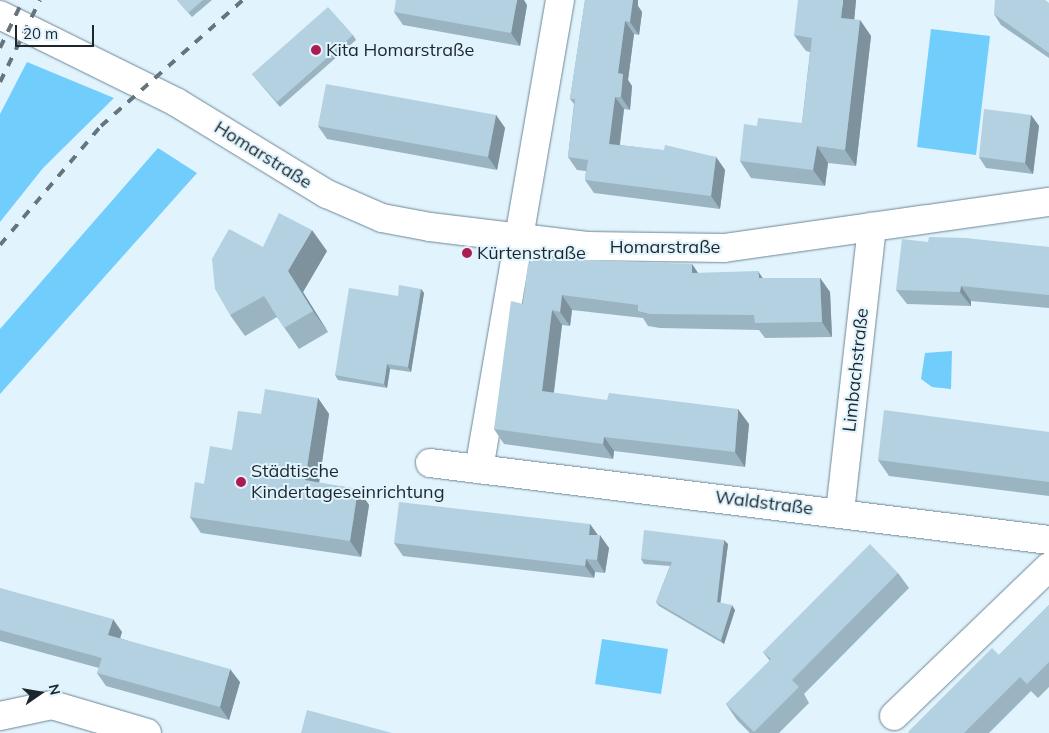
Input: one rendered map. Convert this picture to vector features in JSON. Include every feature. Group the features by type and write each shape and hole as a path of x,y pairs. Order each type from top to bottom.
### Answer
{"street":[{"path":"479,469 517,238 560,0"},
{"name":"Homarstraße","path":"0,15 176,102 326,194 382,218 517,238 597,247 724,248 1049,202"},
{"name":"Limbachstraße","path":"840,512 872,227"},
{"name":"Waldstraße","path":"430,463 840,512 1049,540"},
{"path":"894,716 1049,567"},
{"path":"0,716 52,705 147,733"}],"shaded area":[{"path":"931,29 990,36 976,155 917,147"},
{"path":"27,62 114,98 43,168 0,222 0,114"},
{"path":"158,148 197,173 0,394 0,329"},
{"path":"952,351 951,389 932,387 921,379 925,353"},
{"path":"602,639 668,649 661,694 595,684"}],"building":[{"path":"177,0 203,0 188,13"},
{"path":"396,0 517,0 511,33 394,12"},
{"path":"585,0 633,0 630,22 625,21 618,73 623,74 621,97 615,97 609,144 664,150 665,145 716,157 711,196 585,180 588,160 568,157 575,99 570,99"},
{"path":"798,0 843,0 841,18 860,20 845,150 817,146 813,170 740,161 744,124 757,126 758,118 802,123 812,38 794,35"},
{"path":"995,0 1045,0 1049,3 1049,53 994,14"},
{"name":"Kita Homarstraße","path":"328,7 353,35 277,102 252,74"},
{"path":"326,84 496,115 488,157 318,126"},
{"path":"984,109 1031,115 1025,163 979,157"},
{"path":"279,213 312,230 288,271 313,311 284,328 264,296 230,315 215,289 212,259 229,229 263,247"},
{"path":"929,237 966,238 1049,247 1049,295 961,286 960,292 896,290 902,239 928,242"},
{"path":"538,258 692,264 692,273 758,271 759,278 820,278 822,322 755,323 754,315 650,314 638,311 638,305 562,295 560,312 552,310 542,391 607,400 609,393 738,409 735,452 604,437 603,444 494,429 511,301 523,304 528,264"},
{"path":"399,285 421,289 408,367 387,364 384,384 335,375 349,288 398,296"},
{"path":"265,389 318,398 305,480 358,489 350,541 190,517 195,482 204,484 210,446 232,450 238,411 261,414"},
{"path":"884,410 1049,432 1049,482 878,460"},
{"path":"399,502 590,524 589,535 600,535 597,560 586,559 585,566 394,543"},
{"path":"644,530 724,540 717,602 732,605 721,640 656,602 672,562 641,559"},
{"path":"870,544 898,573 792,680 799,687 754,732 726,704 771,659 763,652"},
{"path":"0,588 113,619 108,635 230,669 220,707 97,673 102,658 0,630"},
{"path":"1049,605 1049,662 1027,684 1020,677 964,733 908,732 992,648 999,655"},
{"path":"307,710 392,733 301,733"}],"railway":[{"path":"0,48 23,0"},
{"path":"0,82 40,0"},
{"path":"0,245 101,126 243,0"}],"place":[{"name":"Kita Homarstraße","path":"316,50"},
{"name":"Kürtenstraße","path":"467,253"},
{"name":"Städtische Kindertageseinrichtung","path":"241,482"}]}
